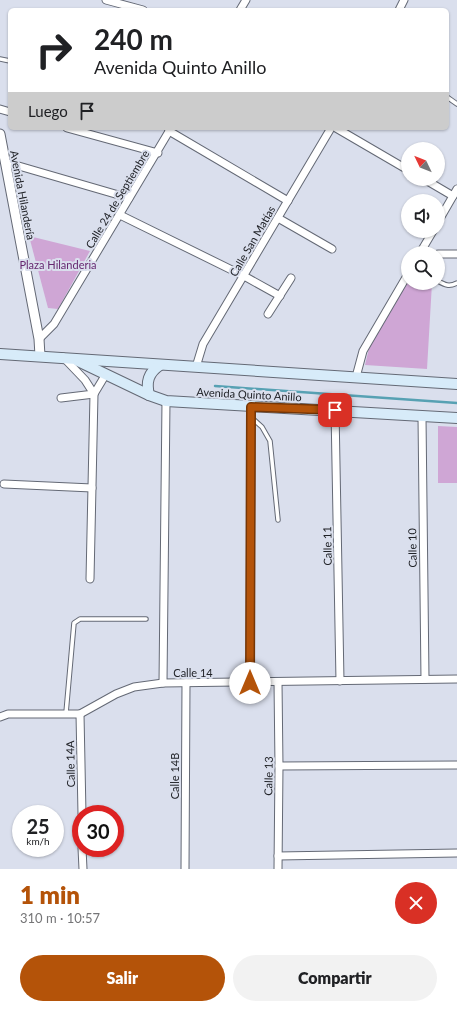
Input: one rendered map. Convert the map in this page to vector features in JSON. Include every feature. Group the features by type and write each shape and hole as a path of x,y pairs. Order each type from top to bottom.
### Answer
{"main road":[{"name":"Avenida Quinto Anillo","path":"0,354 457,384"},
{"name":"Avenida Quinto Anillo","path":"68,358 106,374 149,395 166,400 251,407 335,410 457,418"},
{"path":"149,395 147,387 148,378 153,370 160,365"}],"street":[{"path":"106,0 126,8"},
{"path":"170,130 288,201"},
{"name":"Calle 24 de Septiembre","path":"39,339 54,324 129,198 158,153 170,130"},
{"name":"Calle San Matías","path":"196,367 203,344 330,130"},
{"path":"339,130 401,166"},
{"path":"91,131 158,153"},
{"name":"Avenida Hilandería","path":"0,134 2,151 39,339 40,356"},
{"path":"2,151 129,198"},
{"path":"436,186 453,196"},
{"path":"445,210 457,189"},
{"path":"120,215 244,276 280,296"},
{"path":"278,218 332,249"},
{"path":"445,254 457,254"},
{"path":"268,314 291,278"},
{"path":"356,377 363,352 401,286"},
{"path":"68,358 94,394"},
{"path":"90,579 94,394 106,374"},
{"path":"61,398 94,394"},
{"name":"Calle 14","path":"166,400 163,683 457,679"},
{"path":"250,683 251,407"},
{"name":"Calle 11","path":"335,410 340,681"},
{"name":"Calle 10","path":"422,416 425,679"},
{"path":"4,484 92,488"},
{"name":"Calle 13","path":"278,682 280,766 278,869"},
{"path":"0,717 8,714 80,714 116,694 134,687 163,683"},
{"name":"Calle 14B","path":"185,869 186,683"},
{"name":"Calle 14A","path":"80,714 82,805"},
{"path":"280,766 457,765"},
{"path":"278,856 457,853"},
{"path":"82,857 82,869"}],"lane":[{"path":"445,285 451,286 457,283"},
{"path":"251,417 262,427 270,441 278,520"},
{"path":"66,713 74,623 80,619 146,619"}],"green space":[{"name":"Plaza Hilanderia","path":"29,236 90,251 58,309 48,308"},
{"path":"402,290 432,290 427,369 365,365 370,344"},
{"path":"438,426 457,427 457,483 438,483"}],"waterway":[{"path":"215,386 457,403"}],"route":[{"path":"250,683 251,407 335,410"}]}
